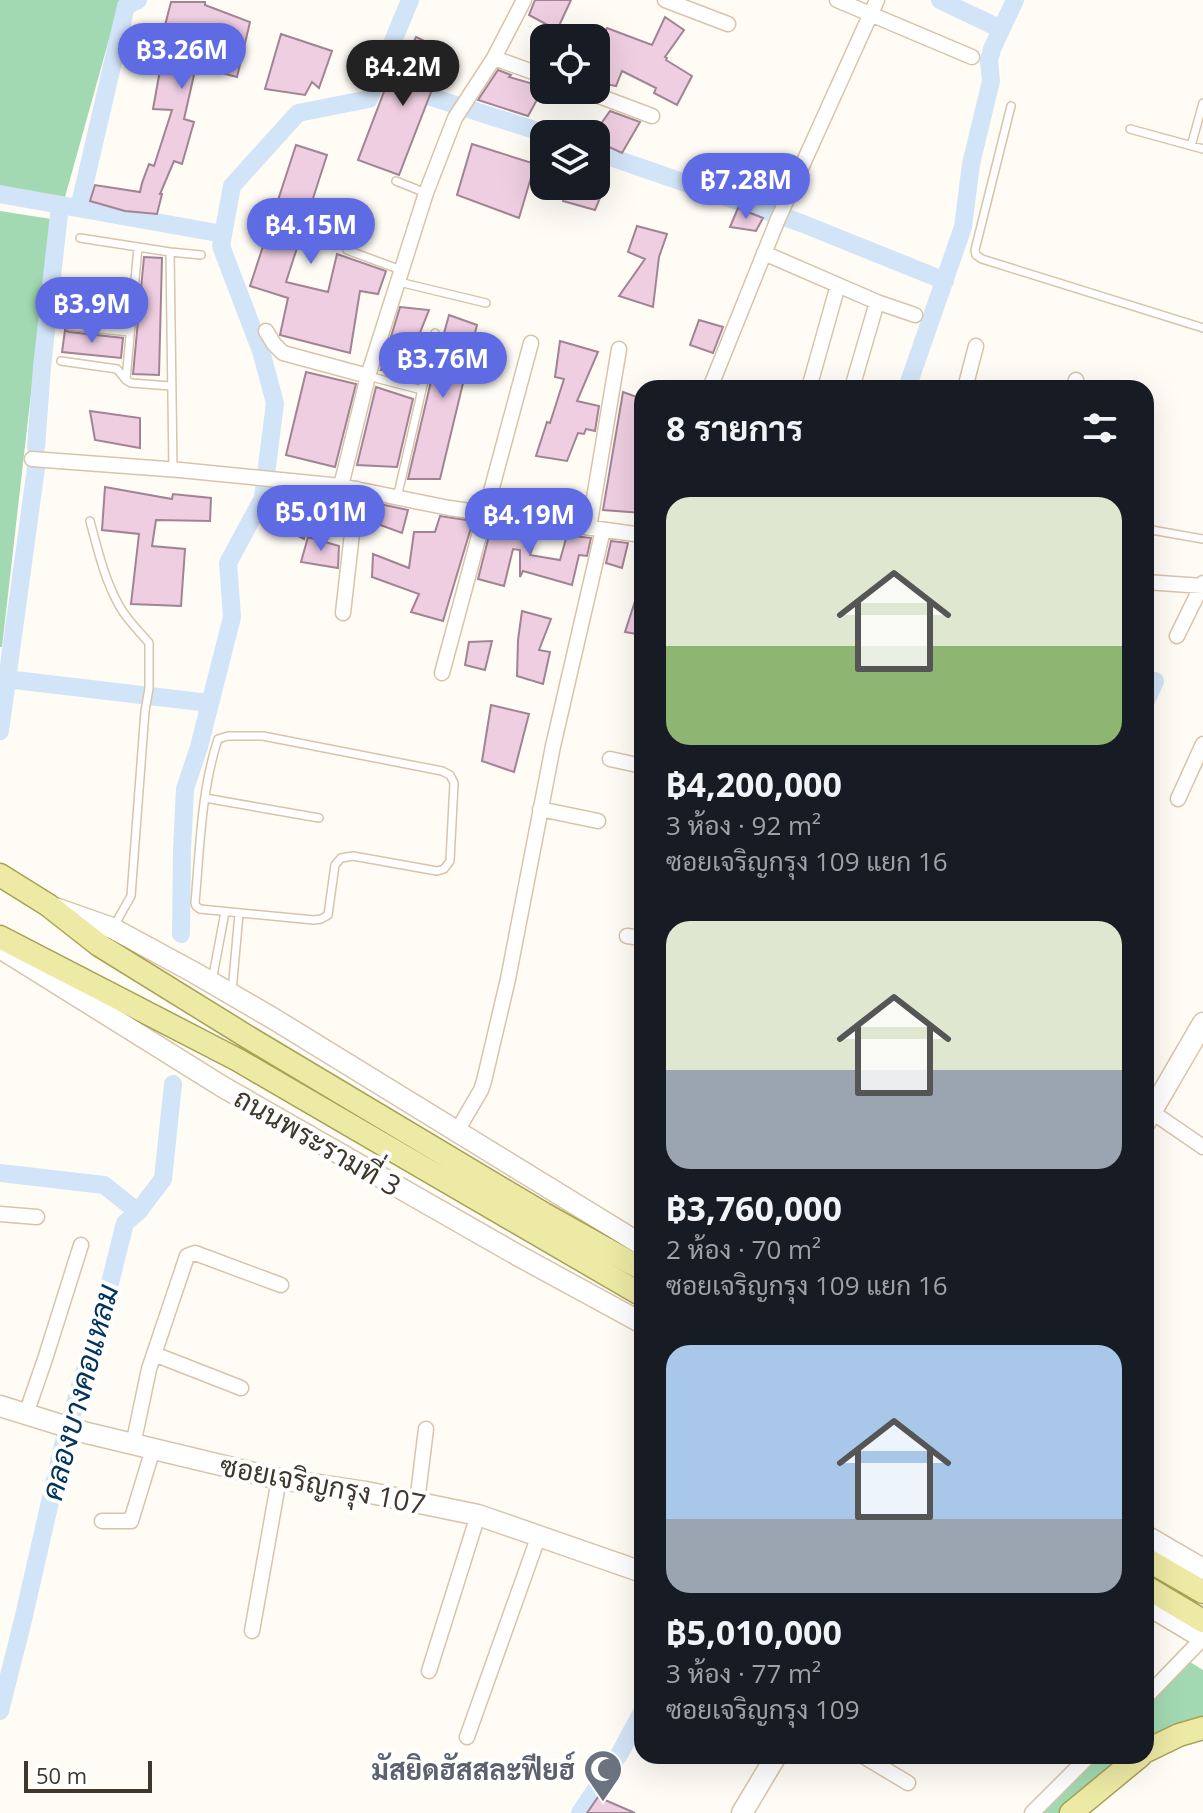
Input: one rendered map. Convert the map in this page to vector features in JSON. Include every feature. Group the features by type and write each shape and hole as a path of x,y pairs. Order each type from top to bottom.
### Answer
{"main road":[{"name":"ถนนพระรามที่ 3","path":"3,878 48,905 99,945 264,1047 634,1290"},
{"name":"ถนนพระรามที่ 3","path":"48,905 112,928 212,983 634,1240"},
{"name":"ถนนพระรามที่ 3","path":"2,940 238,1060 538,1224 634,1266"},
{"name":"ถนนพระรามที่ 3","path":"2,940 223,1087 634,1319"},
{"path":"1154,1107 1203,1023"},
{"name":"ซอยเจริญกรุง 107","path":"0,1406 77,1430 279,1479 478,1515 634,1569"},
{"path":"1154,1541 1203,1569"},
{"path":"1154,1564 1203,1592"},
{"path":"1154,1592 1203,1621"},
{"path":"1154,1609 1203,1638"},
{"path":"1154,1747 1203,1728"},
{"path":"742,1813 771,1764"},
{"path":"1071,1813 1130,1764"}],"street":[{"path":"341,486 368,376 426,193 455,118 494,58 524,0"},
{"path":"665,0 728,24"},
{"path":"837,0 874,7 972,57"},
{"path":"713,380 780,214 874,7"},
{"path":"494,58 530,71"},
{"path":"610,100 652,116"},
{"path":"764,253 877,302 915,315"},
{"path":"811,380 838,285"},
{"path":"854,380 877,302"},
{"path":"266,331 283,353 368,376"},
{"path":"442,673 531,343"},
{"path":"967,380 976,346"},
{"path":"457,1131 481,1090 508,979 596,529 619,349"},
{"path":"32,459 341,486 449,508 634,534"},
{"path":"343,613 357,489"},
{"path":"1154,582 1203,585 1177,636"},
{"path":"1178,799 1203,744"},
{"path":"610,759 634,764"},
{"path":"540,809 598,821"},
{"path":"627,936 634,937"},
{"path":"1154,1119 1203,1147"},
{"path":"0,1214 37,1217"},
{"path":"26,1414 81,1245"},
{"path":"102,1521 131,1521 154,1354 187,1256 195,1253 281,1285"},
{"path":"154,1354 241,1388"},
{"path":"417,1502 426,1429"},
{"path":"252,1631 279,1479"},
{"path":"429,1671 478,1515"},
{"path":"467,1737 539,1535"},
{"path":"1154,1689 1203,1638"},
{"path":"876,1764 908,1783"},
{"path":"1032,1813 1081,1764"}],"lane":[{"path":"1191,146 1203,103"},
{"path":"1011,106 976,255 1203,328"},
{"path":"1130,129 1203,149"},
{"path":"396,181 426,193"},
{"path":"80,238 201,255"},
{"path":"126,380 138,247"},
{"path":"347,250 399,276 486,303"},
{"path":"170,252 173,470"},
{"path":"70,326 130,332"},
{"path":"397,498 435,333"},
{"path":"61,361 117,369 131,383 171,386"},
{"path":"368,376 422,390"},
{"path":"90,521 105,575 119,606 149,643 149,688 131,896 112,928"},
{"path":"1154,530 1203,539"},
{"path":"228,736 263,736 442,771 450,775 454,783 450,861 444,869 437,871 353,856 341,858 335,865 328,915 321,919 200,909 195,903 205,798 211,759 218,739 228,736"},
{"path":"205,798 319,818"},
{"path":"212,983 225,912"},
{"path":"231,994 239,914"}],"green space":[{"path":"0,0 120,0 65,197 0,188"},
{"path":"0,211 51,219 2,647 0,647"},
{"path":"1190,1662 1203,1670 1203,1733 1154,1755 1154,1698"},
{"path":"1088,1764 1135,1764 1079,1813 1039,1813"}],"building":[{"path":"535,0 571,0 560,24 546,24 529,15"},
{"path":"171,2 205,2 205,5 250,22 237,77 196,66 184,119 194,122 182,164 174,161 160,194 157,214 125,211 90,201 95,185 140,192 149,164 154,166 172,110 153,109 165,42 161,41"},
{"path":"665,17 684,30 665,57 692,76 677,105 654,93 656,88 622,71 616,86 610,85 610,29 652,45"},
{"path":"281,34 332,51 319,88 312,82 305,95 265,89"},
{"path":"416,37 451,54 433,87 399,175 358,160 385,89 390,91"},
{"path":"498,70 530,83 530,104 535,104 528,116 478,100"},
{"path":"610,111 640,122 622,153 610,147 610,120 604,120"},
{"path":"472,144 530,162 530,181 519,218 457,195"},
{"path":"296,145 327,155 286,282 328,292 337,254 386,271 378,294 360,291 350,353 280,335 288,298 250,286"},
{"path":"563,200 599,200 595,210"},
{"path":"738,208 763,218 756,231 730,227"},
{"path":"637,226 667,234 659,257 653,307 619,296 645,259 628,252"},
{"path":"144,257 162,258 159,375 133,374"},
{"path":"400,307 429,310 405,370 381,370"},
{"path":"449,315 477,325 440,479 408,479 432,377"},
{"path":"699,320 723,327 713,353 690,345"},
{"path":"65,330 123,338 121,358 62,352"},
{"path":"560,341 598,352 577,401 599,406 595,431 586,429 584,434 578,433 567,461 536,456 564,379 555,377"},
{"path":"306,372 356,384 335,467 286,455"},
{"path":"376,387 413,399 397,467 357,465"},
{"path":"623,392 634,396 634,512 603,510"},
{"path":"90,411 140,418 140,448 95,440"},
{"path":"105,487 172,499 173,494 211,498 210,521 156,520 152,546 185,549 181,606 131,604 139,534 102,530"},
{"path":"277,492 293,506 297,492 312,493 304,539 286,530 288,522 271,515"},
{"path":"366,501 408,510 402,533 364,519"},
{"path":"440,516 473,521 443,621 411,612 419,594 372,577 373,554 409,568 414,532 435,532"},
{"path":"492,524 539,531 530,555 560,560 567,535 591,538 587,556 579,555 572,585 523,571 520,577 520,550 513,549 504,586 478,579"},
{"path":"308,537 339,546 338,568 301,562"},
{"path":"611,541 628,543 622,568 606,563"},
{"path":"634,604 634,634 625,632"},
{"path":"522,611 551,619 539,650 550,652 543,684 517,676"},
{"path":"492,641 485,670 465,665 469,642"},
{"path":"491,705 529,714 514,772 482,761"},
{"name":"มัสยิดฮัสสละฟียฮ์","path":"598,1797 635,1813 587,1813"}],"waterway":[{"path":"79,208 126,6 138,0"},
{"name":"คลองบางคอแหลม","path":"181,934 185,789 199,747 232,617 228,563 263,498 275,403 261,351 221,246 232,186 298,113 369,99 410,0"},
{"path":"940,0 1001,29"},
{"path":"910,380 963,227 971,164 991,81 989,61 1015,0"},
{"path":"378,80 530,129"},
{"path":"610,157 801,223 945,281"},
{"path":"0,194 223,234"},
{"path":"36,447 60,205"},
{"path":"0,731 36,468"},
{"path":"6,679 209,703"},
{"name":"คลองบางคอแหลม","path":"0,1711 63,1445 125,1223 138,1212 163,1179 173,1084"},
{"path":"0,1173 104,1185 138,1212"},
{"path":"580,1813 634,1727"}],"place":[{"name":"มัสยิดฮัสสละฟียฮ์","path":"603,1803"}]}
